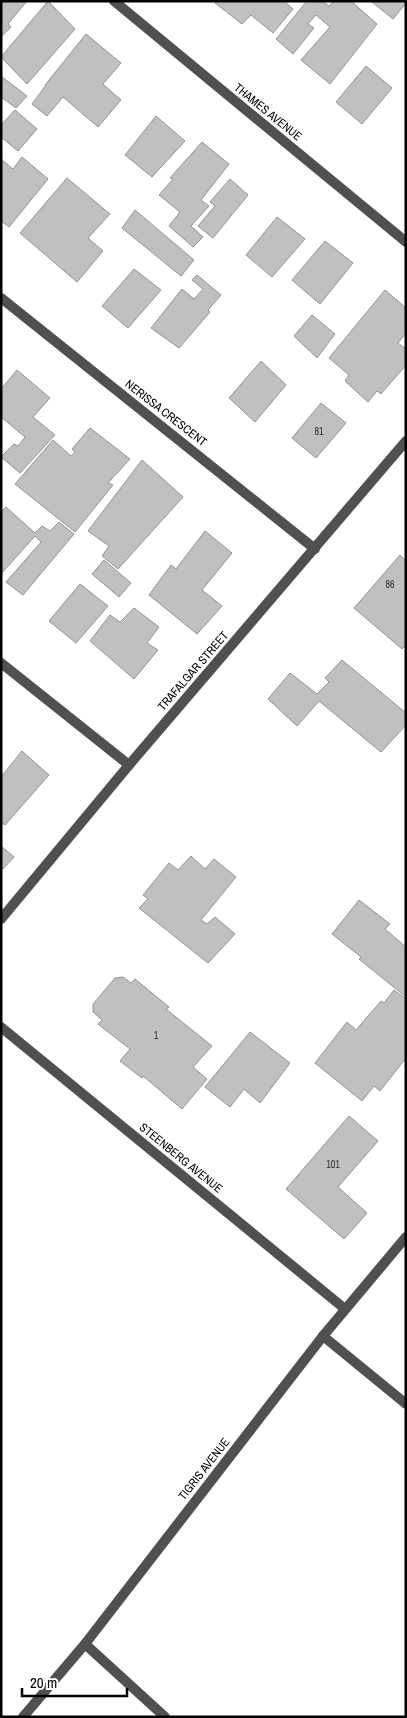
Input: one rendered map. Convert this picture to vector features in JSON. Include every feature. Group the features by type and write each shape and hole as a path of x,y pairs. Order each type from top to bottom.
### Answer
{"street":[{"name":"THAMES AVENUE","path":"114,1 406,242"},
{"name":"NERISSA CRESCENT","path":"1,298 315,549"},
{"name":"TRAFALGAR STREET","path":"1,919 129,765 406,441"},
{"path":"1,663 129,765"},
{"name":"STEENBERG AVENUE","path":"1,1027 345,1309"},
{"name":"TIGRIS AVENUE","path":"23,1717 85,1644 323,1336 406,1236"},
{"path":"323,1336 406,1404"},
{"path":"85,1644 165,1717"}],"building":[{"path":"1,1 27,1 8,24 11,27 1,37"},
{"path":"48,1 75,29 27,84 1,57"},
{"path":"217,1 284,1 293,9 273,33 251,15 242,24 215,3"},
{"path":"307,1 322,1 329,6 334,1 351,1 377,24 330,84 301,60 330,27 316,15 308,24 314,28 293,54 276,39"},
{"path":"371,1 406,1 406,3 393,19"},
{"path":"86,34 121,63 103,84 121,100 98,127 63,97 47,116 32,104"},
{"path":"366,66 392,88 362,124 336,102"},
{"path":"1,76 27,96 16,108 1,97"},
{"path":"15,110 37,129 18,151 1,137 1,125"},
{"path":"156,116 185,141 152,177 125,155"},
{"path":"202,142 229,164 201,200 209,206 191,226 203,237 193,247 169,226 180,212 159,195 173,179 170,178"},
{"path":"22,157 48,179 9,227 1,221 1,159 13,169"},
{"path":"67,178 110,214 88,238 103,251 77,282 20,233"},
{"path":"230,179 248,195 213,238 198,226 215,206 210,202"},
{"path":"135,210 194,260 181,276 122,228"},
{"path":"277,217 305,239 272,277 246,255"},
{"path":"325,241 353,263 320,304 292,280"},
{"path":"134,269 161,290 128,328 102,306"},
{"path":"197,275 221,295 208,310 210,312 179,348 151,328 182,289 194,299 203,289 192,280"},
{"path":"385,290 406,308 406,333 398,343 406,349 406,365 381,394 377,391 368,402 345,381 349,375 329,358"},
{"path":"312,315 335,334 317,358 294,336"},
{"path":"261,361 286,385 255,422 229,398"},
{"path":"17,370 50,398 33,417 55,435 20,473 1,457 14,444 18,446 25,437 1,417 1,389"},
{"path":"321,403 346,423 316,458 292,438"},
{"path":"90,428 130,459 108,483 113,485 75,532 15,484 53,440 71,456 75,452 72,449"},
{"path":"142,460 183,497 118,569 102,556 109,546 88,531"},
{"path":"6,507 35,533 42,526 50,531 59,522 74,534 23,595 6,582 41,542 35,536 1,574 1,512"},
{"path":"205,531 232,553 202,590 222,606 197,634 149,595 171,565 176,569"},
{"path":"400,555 406,561 406,645 402,649 354,608"},
{"path":"104,560 131,583 119,597 92,574"},
{"path":"80,584 108,606 76,643 49,621"},
{"path":"134,608 159,627 147,643 158,650 134,679 90,641 110,615 120,622"},
{"path":"342,660 406,713 406,725 381,752 319,701 297,726 268,699 290,673 317,694 329,682 325,678"},
{"path":"22,751 49,775 5,825 1,822 1,777"},
{"path":"1,846 14,857 1,871"},
{"path":"191,856 205,869 214,859 236,877 201,920 207,924 215,917 235,934 208,963 139,908 148,899 143,895 169,863 178,870"},
{"path":"359,900 390,924 385,929 406,947 406,997 359,959 361,957 332,934"},
{"path":"123,977 131,983 135,979 169,1007 166,1009 212,1046 193,1067 207,1079 182,1109 143,1076 142,1078 120,1061 130,1049 98,1024 102,1020 93,1012 93,1004 115,978"},
{"path":"394,990 406,999 406,1058 380,1091 374,1086 362,1101 315,1063 347,1022 356,1030 381,1001 384,1003"},
{"path":"250,1032 290,1063 260,1103 244,1089 230,1107 205,1087"},
{"path":"349,1116 378,1141 338,1187 367,1213 344,1239 286,1189"}]}
